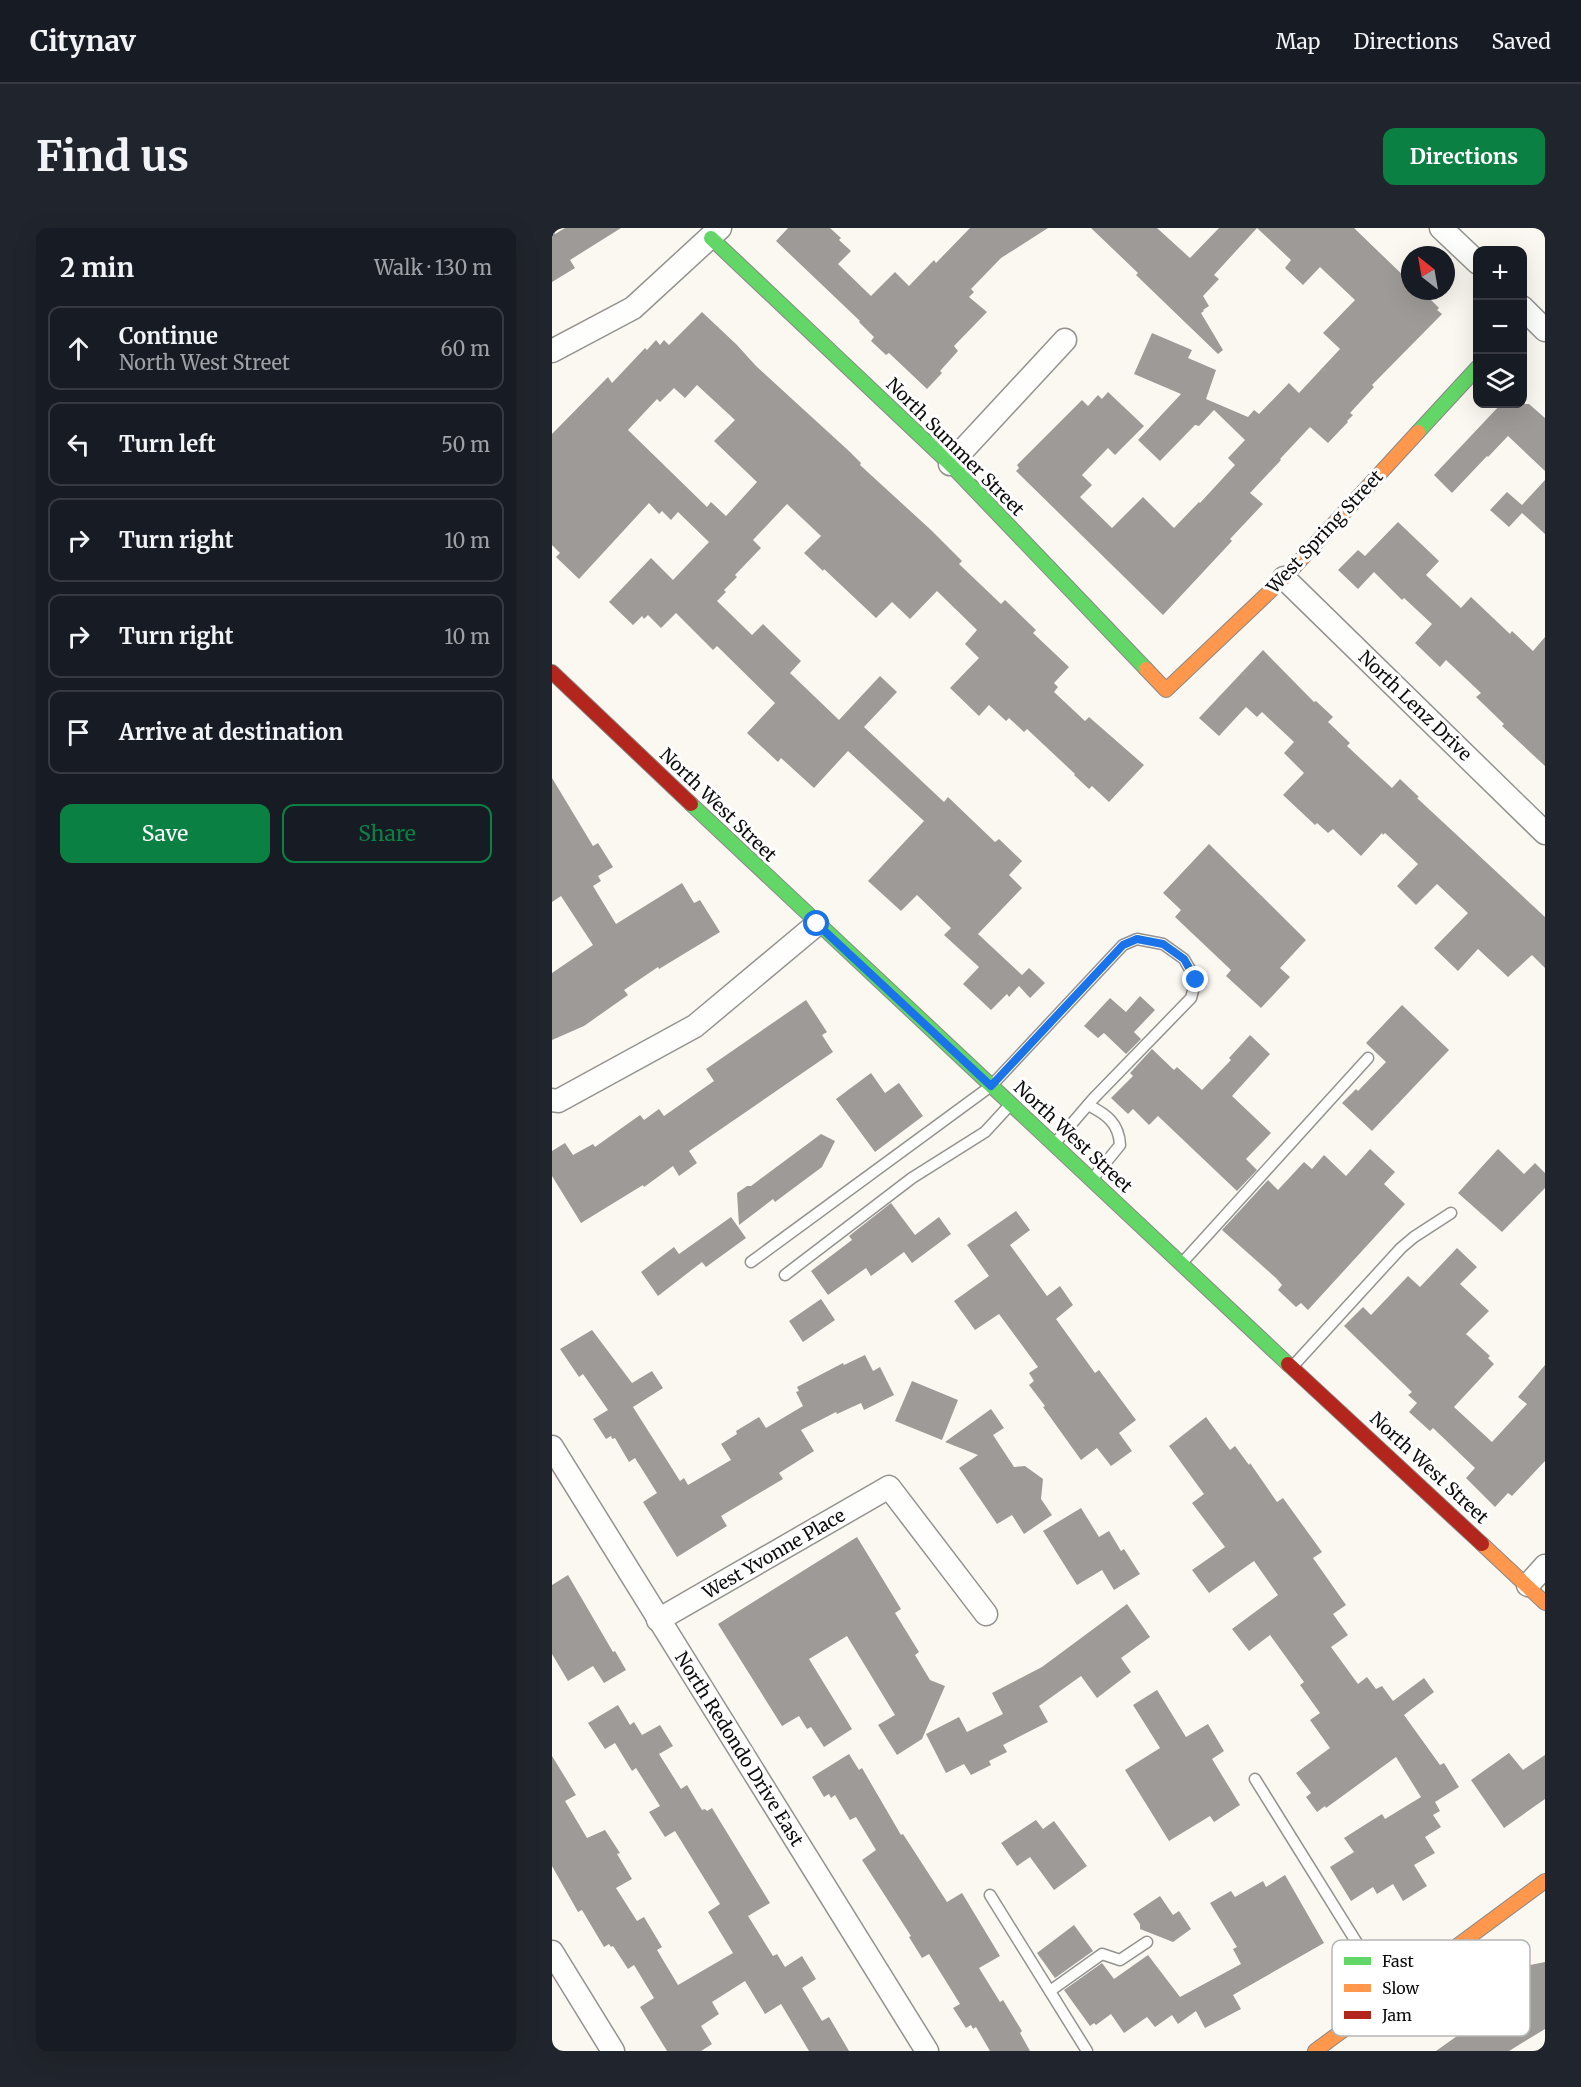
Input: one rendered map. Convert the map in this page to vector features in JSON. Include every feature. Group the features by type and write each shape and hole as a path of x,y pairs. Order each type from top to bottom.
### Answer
{"street":[{"path":"1441,228 1473,258"},
{"path":"552,351 633,308 716,233"},
{"name":"North Summer Street","path":"716,233 950,464 1166,690"},
{"path":"1527,315 1545,330"},
{"path":"950,464 1065,340"},
{"name":"West Spring Street","path":"1166,690 1284,578 1473,372"},
{"name":"North Lenz Drive","path":"1284,578 1545,833"},
{"name":"North West Street","path":"552,672 817,924 1545,1603"},
{"path":"552,1100 558,1101 695,1026 817,924"},
{"name":"North Redondo Drive East","path":"552,1447 927,2051"},
{"name":"West Yvonne Place","path":"658,1620 889,1487 986,1614"},
{"path":"1528,1585 1545,1566"},
{"path":"1465,1940 1545,1881"},
{"path":"552,1952 613,2051"},
{"path":"1315,2051 1335,2036"}],"lane":[{"path":"752,1262 991,1086 1123,945 1137,939 1163,944 1184,959 1196,980 1191,998 1088,1105 1054,1144"},
{"path":"1182,1263 1368,1058"},
{"path":"785,1275 912,1178 985,1132 1011,1104"},
{"path":"1088,1105 1106,1114 1119,1133 1120,1145 1092,1179"},
{"path":"1293,1366 1401,1248 1414,1236 1451,1213"},
{"path":"1255,1779 1355,1940"},
{"path":"990,1895 1088,2051"},
{"path":"1050,1991 1102,1954 1120,1960 1147,1942"}],"building":[{"path":"565,228 621,228 570,260 575,268 552,282 552,230 555,234"},
{"path":"788,228 830,228 851,251 838,264 871,296 895,272 909,286 934,260 936,263 970,228 1048,228 1001,258 971,289 974,292 969,297 987,312 954,346 958,351 927,389 889,353 886,355 871,341 874,337 860,321 776,241"},
{"path":"1091,228 1157,228 1190,258 1219,228 1257,228 1214,275 1219,279 1203,296 1209,306 1201,313 1223,350 1218,354"},
{"path":"1257,228 1354,228 1401,273 1401,300 1431,300 1442,314 1372,385 1374,387 1350,413 1353,415 1348,422 1328,443 1310,427 1280,459 1250,493 1263,504 1163,615 1016,471 1019,468 1017,465 1082,400 1088,406 1098,395 1102,399 1108,392 1144,426 1115,455 1108,448 1082,475 1092,485 1080,497 1112,528 1143,497 1174,528 1235,465 1228,458 1245,440 1214,410 1199,426 1195,425 1160,461 1138,440 1181,394 1134,374 1152,333 1192,350 1188,358 1216,370 1206,399 1248,417 1254,410 1259,414 1289,383 1299,393 1340,349 1323,333 1355,300 1320,267 1303,285 1285,268 1291,260"},
{"path":"702,312 756,366 931,530 962,561 959,564 1001,604 1005,600 1036,630 1033,633 1069,667 1054,683 1058,687 1054,692 1085,721 1089,717 1144,765 1109,802 1092,786 1089,789 1027,729 1024,732 1009,718 1006,721 989,705 979,716 950,688 979,658 965,644 977,630 937,591 910,619 892,602 876,618 804,553 821,536 787,504 753,540 761,548 735,575 737,577 717,601 752,635 763,624 801,661 790,673 839,720 880,676 897,692 864,727 944,802 948,797 995,842 999,839 1022,861 1009,875 1022,888 978,934 1022,975 1029,968 1045,983 1030,998 1019,986 1009,997 1007,994 991,1010 963,984 979,967 944,935 951,928 917,895 901,911 868,881 924,821 848,751 814,788 781,758 778,762 747,733 775,703 717,646 713,650 676,613 661,628 648,615 644,619 642,616 633,625 609,602 651,558 673,580 709,542 678,512 671,520 662,511 659,514 649,503 579,579 556,557 560,553 552,545 552,434 608,377 612,383 645,348 647,350 656,340 660,345 664,340 669,345","holes":["697,385 735,420 714,441 757,482 726,516 711,502 707,507 628,430 657,399 660,402 674,388 685,398"]},
{"path":"1529,404 1545,418 1545,471 1508,436 1452,493 1434,475 1497,408 1527,408"},
{"path":"1545,480 1545,534 1522,513 1509,527 1490,510 1507,492 1522,505"},
{"path":"1398,522 1439,561 1426,575 1461,608 1471,597 1510,634 1512,631 1533,651 1545,637 1545,766 1502,726 1504,724 1476,697 1481,693 1446,660 1440,667 1415,643 1432,624 1404,598 1402,600 1374,572 1358,589 1338,570 1358,550 1365,556"},
{"path":"1263,650 1314,702 1316,701 1333,717 1328,722 1350,743 1347,746 1392,788 1400,779 1419,797 1417,798 1545,917 1545,968 1532,955 1508,977 1478,949 1458,971 1434,948 1468,913 1437,884 1416,905 1397,886 1418,864 1385,833 1383,835 1382,833 1361,856 1333,829 1328,833 1317,823 1315,825 1283,795 1304,773 1284,753 1294,742 1262,712 1257,717 1246,707 1219,736 1199,718"},
{"path":"552,778 593,846 598,843 613,867 598,876 601,881 593,886 616,924 682,883 694,903 700,900 720,932 659,969 658,967 624,990 628,995 584,1026 552,1040 552,973 593,945 561,896 552,902"},
{"path":"1209,844 1306,940 1280,968 1290,977 1261,1008 1226,976 1231,970 1175,917 1181,910 1163,893"},
{"path":"1140,996 1155,1010 1134,1032 1141,1039 1126,1054 1104,1033 1098,1038 1084,1026 1110,998 1126,1012"},
{"path":"806,1000 827,1032 822,1035 833,1052 689,1151 697,1163 679,1176 673,1166 644,1187 643,1185 581,1223 552,1176 552,1151 565,1143 573,1155 593,1144 595,1147 640,1115 644,1120 659,1109 664,1116 714,1081 706,1069"},
{"path":"1402,1005 1449,1050 1372,1131 1342,1103 1356,1089 1358,1091 1386,1062 1366,1043"},
{"path":"1250,1035 1270,1054 1232,1096 1271,1133 1246,1159 1257,1170 1237,1191 1158,1116 1149,1125 1133,1109 1128,1114 1111,1098 1133,1076 1130,1073 1152,1049 1174,1070 1177,1067 1202,1090 1231,1060 1229,1058"},
{"path":"871,1073 885,1093 899,1083 923,1116 875,1152 836,1099"},
{"path":"821,1134 835,1141 822,1167 775,1202 773,1199 739,1225 737,1193 751,1186"},
{"path":"1370,1149 1395,1172 1384,1184 1405,1204 1308,1310 1301,1303 1296,1307 1278,1290 1282,1285 1276,1278 1222,1230 1268,1180 1278,1190 1304,1162 1312,1169 1324,1155 1346,1176"},
{"path":"1498,1149 1524,1174 1535,1163 1545,1173 1545,1188 1502,1232 1458,1193"},
{"path":"891,1203 915,1235 939,1217 951,1234 912,1263 904,1252 871,1276 866,1268 828,1295 811,1271 852,1240 849,1236"},
{"path":"1016,1211 1030,1230 1010,1245 1047,1296 1060,1286 1073,1305 1056,1319 1095,1373 1099,1370 1136,1420 1119,1433 1132,1451 1111,1466 1097,1448 1081,1460 1029,1385 1034,1381 1029,1373 1038,1367 999,1314 975,1330 954,1301 989,1276 967,1245"},
{"path":"731,1217 746,1238 706,1267 702,1262 658,1296 641,1272 674,1247 679,1254"},
{"path":"1457,1248 1477,1267 1460,1284 1489,1311 1466,1334 1490,1356 1488,1358 1494,1364 1454,1407 1492,1442 1527,1404 1518,1397 1545,1365 1545,1461 1512,1496 1508,1493 1495,1507 1466,1478 1475,1468 1433,1428 1430,1431 1409,1412 1417,1403 1408,1395 1412,1392 1344,1326 1363,1307 1371,1315 1408,1276 1420,1287"},
{"path":"821,1299 835,1320 803,1342 789,1321"},
{"path":"592,1330 632,1383 652,1371 663,1388 633,1407 680,1481 684,1478 688,1485 731,1460 721,1444 737,1434 736,1431 759,1417 766,1428 803,1406 796,1392 799,1391 797,1387 843,1363 844,1365 865,1355 873,1371 880,1367 894,1395 864,1410 861,1403 837,1414 836,1412 801,1430 814,1451 779,1473 783,1479 721,1516 727,1526 677,1557 643,1502 657,1493 635,1458 629,1462 615,1438 612,1439 611,1436 606,1439 593,1419 608,1410 583,1374 579,1377 560,1349"},
{"path":"912,1381 958,1400 942,1440 895,1421"},
{"path":"991,1409 1004,1428 993,1435 1014,1467 1025,1466 1043,1479 1041,1499 1052,1515 1024,1534 1012,1515 997,1524 959,1468 978,1455 945,1442"},
{"path":"1206,1417 1230,1450 1235,1446 1249,1465 1250,1463 1277,1502 1283,1498 1322,1552 1313,1558 1346,1605 1333,1614 1348,1635 1331,1647 1358,1684 1367,1677 1376,1689 1382,1686 1393,1701 1424,1678 1434,1692 1404,1715 1440,1765 1444,1763 1459,1787 1435,1802 1440,1811 1433,1815 1441,1827 1425,1837 1435,1853 1414,1865 1427,1886 1403,1901 1393,1884 1377,1894 1373,1887 1351,1901 1330,1867 1354,1852 1344,1838 1382,1814 1385,1819 1421,1797 1396,1757 1326,1808 1325,1806 1317,1812 1306,1797 1311,1793 1296,1773 1330,1748 1310,1720 1320,1713 1300,1685 1304,1682 1270,1635 1249,1651 1232,1629 1278,1595 1254,1561 1209,1593 1192,1570 1225,1547 1192,1503 1204,1494 1169,1446"},
{"path":"1081,1508 1099,1537 1109,1531 1121,1551 1124,1549 1140,1574 1114,1590 1102,1570 1077,1585 1043,1531"},
{"path":"857,1537 901,1609 895,1613 919,1652 915,1655 930,1680 945,1686 922,1739 897,1755 878,1725 895,1715 847,1636 809,1659 852,1729 824,1747 811,1727 807,1729 799,1716 782,1726 718,1624"},
{"path":"568,1575 626,1670 604,1683 593,1666 568,1681 552,1654 552,1585"},
{"path":"1127,1604 1150,1637 1121,1658 1131,1672 1097,1698 1081,1676 1039,1706 1048,1722 1003,1745 1007,1752 989,1761 991,1765 971,1775 964,1764 946,1773 926,1734 959,1717 967,1732 1003,1714 992,1693 1042,1667"},
{"path":"1157,1690 1186,1737 1208,1724 1224,1751 1212,1759 1240,1805 1214,1822 1210,1816 1169,1841 1125,1770 1160,1748 1133,1705"},
{"path":"618,1705 630,1725 634,1722 642,1735 660,1725 673,1746 659,1754 681,1789 687,1785 702,1810 707,1811 712,1808 770,1903 748,1916 773,1956 777,1954 785,1967 802,1956 816,1979 802,1988 822,2021 829,2017 849,2051 809,2051 781,2004 765,2014 745,1981 712,2002 719,2014 701,2026 712,2044 701,2051 667,2051 640,2007 654,1998 634,1965 628,1969 613,1946 609,1944 604,1947 582,1910 578,1912 552,1866 552,1756 576,1795 565,1801 587,1838 605,1830 620,1853 617,1854 632,1879 616,1888 637,1921 644,1917 662,1947 657,1950 678,1985 733,1953 708,1912 720,1904 675,1831 665,1837 649,1812 660,1806 636,1768 632,1771 615,1743 605,1749 588,1723"},
{"path":"1509,1753 1523,1770 1545,1755 1545,1799 1504,1828 1471,1780"},
{"path":"849,1754 859,1770 862,1768 901,1835 903,1834 947,1902 962,1893 1000,1956 979,1968 1000,2002 1003,2000 1022,2031 1020,2033 1030,2051 990,2051 976,2027 973,2029 971,2025 966,2028 953,2008 960,2004 929,1954 922,1958 909,1937 911,1936 862,1860 876,1850 856,1817 850,1820 835,1795 831,1798 829,1794 824,1797 812,1777"},
{"path":"1036,1820 1043,1829 1054,1821 1087,1866 1054,1890 1030,1857 1017,1866 1001,1843"},
{"path":"1285,1875 1324,1943 1233,1995 1241,2009 1205,2028 1196,2011 1178,2024 1172,2015 1155,2027 1147,2017 1124,2033 1111,2014 1096,2025 1094,2023 1090,2026 1064,1990 1102,1963 1114,1979 1148,1955 1180,1997 1241,1964 1233,1949 1237,1947 1210,1903 1231,1891 1235,1897 1263,1881 1266,1887"},
{"path":"1160,1896 1173,1915 1179,1911 1191,1929 1173,1942 1140,1929 1140,1924 1133,1914"},
{"path":"1074,1925 1093,1951 1055,1978 1037,1953"},
{"path":"1545,1962 1545,2029 1509,2051 1436,2051 1457,2036 1530,2036 1530,1965"}],"traffic: fast":[{"path":"711,238 950,464 1146,669"},
{"path":"1418,432 1473,372"},
{"path":"691,804 1288,1364"}],"traffic: slow":[{"path":"1146,669 1166,690 1284,578 1418,432"},
{"path":"1482,1544 1545,1603"},
{"path":"1465,1940 1545,1881"},
{"path":"1315,2051 1335,2036"}],"traffic: jam":[{"path":"552,672 691,804"},
{"path":"1288,1364 1482,1544"}],"route":[{"path":"817,924 991,1086 1123,945 1137,939 1163,944 1184,959 1196,980"}]}
